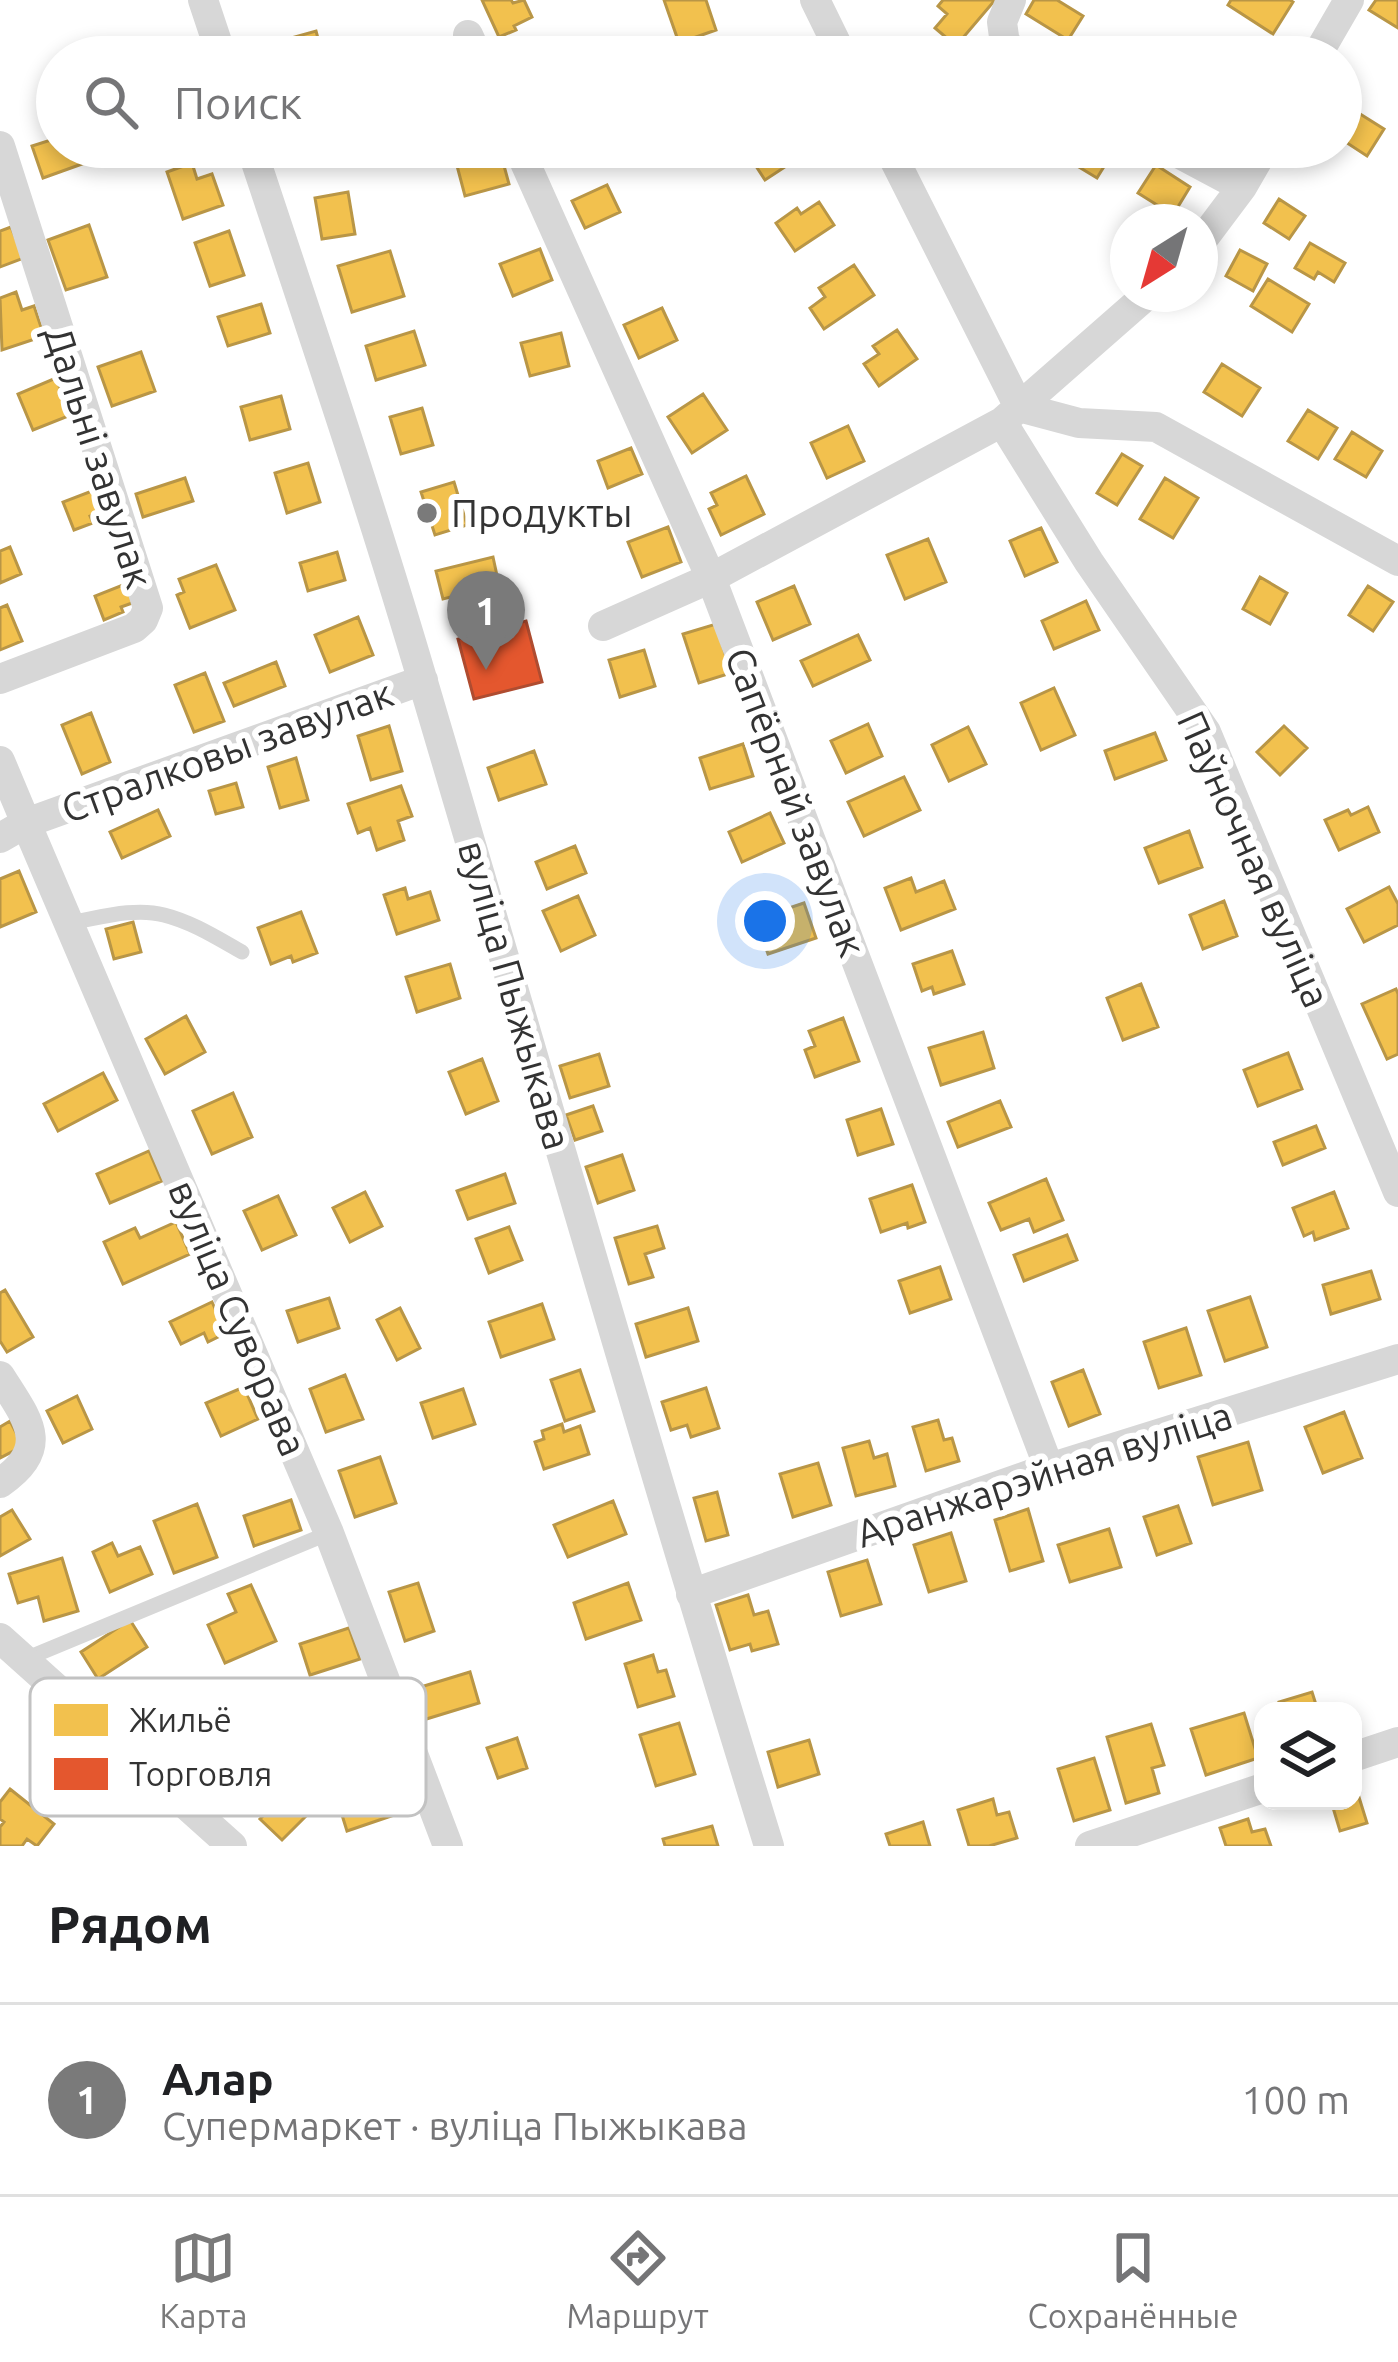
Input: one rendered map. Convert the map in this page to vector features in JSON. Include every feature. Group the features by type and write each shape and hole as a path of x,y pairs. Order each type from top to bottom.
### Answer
{"street":[{"path":"203,0 214,36"},
{"path":"814,0 832,36"},
{"path":"1004,36 1002,22 1011,0"},
{"path":"1328,36 1348,0"},
{"name":"Дальні завулак","path":"0,146 148,608 134,628 0,679"},
{"name":"вуліца Пыжыкава","path":"258,168 423,680 769,1846"},
{"name":"Сапёрнай завулак","path":"527,168 711,578 1049,1468"},
{"name":"Паўночная вуліца","path":"898,168 1010,414 1089,562 1206,732 1398,1192"},
{"path":"1206,168 1242,187"},
{"path":"1218,219 1253,168"},
{"path":"603,626 711,578 1010,414 1127,312"},
{"path":"1010,414 1156,427 1398,561"},
{"name":"Стралковы завулак","path":"0,761 13,830 423,680"},
{"name":"вуліца Суворава","path":"13,830 69,922 329,1533 384,1678"},
{"name":"Аранжарэйная вуліца","path":"691,1594 1049,1468 1398,1359"},
{"path":"0,1376 28,1423 32,1446 16,1472 0,1483"},
{"path":"12,1649 44,1678"},
{"path":"1362,1754 1398,1742"},
{"name":"вуліца Суворава","path":"426,1788 448,1846"},
{"path":"1090,1846 1254,1791"},
{"path":"198,1816 232,1846"}],"lane":[{"path":"69,922 160,914 193,925 242,952"},
{"path":"12,1649 329,1533"}],"building: Жильё":[{"path":"482,0 524,0 532,17 499,36"},
{"path":"664,0 706,0 716,30 677,36"},
{"path":"943,0 995,0 964,36 944,36 935,28 947,14 938,6"},
{"path":"1034,0 1057,0 1083,16 1070,36 1062,36 1026,14"},
{"path":"1231,0 1293,2 1273,34 1228,5"},
{"path":"1376,0 1398,0 1398,28 1369,10"},
{"path":"1362,115 1384,129 1367,156 1362,153"},
{"path":"40,168 71,168 43,178"},
{"path":"194,168 197,179 212,174 223,205 183,219 167,172"},
{"path":"458,168 505,168 509,184 465,196"},
{"path":"757,168 783,168 765,180"},
{"path":"1081,168 1103,168 1097,178"},
{"path":"1154,168 1190,187 1180,204 1156,204 1138,193"},
{"path":"607,185 620,212 585,228 572,201"},
{"path":"348,192 355,234 322,239 315,198"},
{"path":"1279,199 1305,216 1289,239 1264,223"},
{"path":"819,202 834,225 795,251 776,223 797,208 801,214"},
{"path":"89,225 107,277 66,290 48,240"},
{"path":"11,227 24,258 0,267 0,231"},
{"path":"229,231 244,275 210,286 195,243"},
{"path":"1310,243 1345,263 1334,282 1318,272 1314,279 1295,268"},
{"path":"540,249 552,280 513,296 500,264"},
{"path":"1240,250 1267,264 1253,291 1226,276"},
{"path":"390,251 404,296 352,312 338,266"},
{"path":"854,265 874,295 824,329 810,308 825,297 819,288"},
{"path":"1268,279 1309,304 1292,332 1251,306"},
{"path":"16,292 22,310 34,306 44,336 2,350 0,298"},
{"path":"261,304 270,333 228,346 218,317"},
{"path":"662,308 677,340 639,358 624,325"},
{"path":"897,330 917,359 879,386 864,364 879,354 873,346"},
{"path":"414,331 425,365 376,380 366,346"},
{"path":"561,333 569,366 530,376 521,343"},
{"path":"141,352 155,391 112,406 98,367"},
{"path":"1222,364 1260,388 1242,416 1204,392"},
{"path":"56,378 71,415 33,430 18,394"},
{"path":"703,394 727,430 692,453 668,417"},
{"path":"281,396 290,429 250,440 241,407"},
{"path":"422,408 433,445 401,454 390,417"},
{"path":"1308,410 1337,428 1318,459 1288,441"},
{"path":"848,426 864,461 827,478 811,443"},
{"path":"1352,432 1382,451 1366,477 1335,459"},
{"path":"631,448 642,474 608,488 598,461"},
{"path":"1122,454 1142,466 1117,505 1097,493"},
{"path":"308,463 320,502 287,513 275,473"},
{"path":"746,476 764,514 721,535 709,509 717,505 711,493"},
{"path":"185,478 193,501 143,517 136,494"},
{"path":"1165,478 1198,498 1173,538 1140,519"},
{"path":"454,482 467,525 435,535 421,492"},
{"path":"92,491 100,512 90,516 93,523 74,530 63,502"},
{"path":"668,527 681,562 642,577 628,542"},
{"path":"1041,528 1057,562 1025,576 1010,541"},
{"path":"928,539 946,582 905,599 887,555"},
{"path":"10,547 21,574 0,583 0,551"},
{"path":"337,552 345,580 308,591 300,563"},
{"path":"493,557 499,585 443,599 436,571"},
{"path":"216,565 235,610 190,628 177,595 184,592 179,579"},
{"path":"1260,577 1287,593 1270,624 1243,609"},
{"path":"128,583 135,602 104,620 95,596"},
{"path":"794,586 810,624 773,640 757,602"},
{"path":"1368,586 1393,602 1373,631 1349,615"},
{"path":"1086,601 1099,630 1054,649 1042,621"},
{"path":"7,605 22,641 0,650 0,608"},
{"path":"358,617 373,655 330,672 315,635"},
{"path":"716,624 731,673 699,683 683,634"},
{"path":"858,635 870,660 813,686 801,661"},
{"path":"644,650 655,686 620,697 609,660"},
{"path":"276,662 285,686 234,706 224,683"},
{"path":"205,673 224,721 194,732 175,685"},
{"path":"1054,688 1075,735 1041,750 1021,703"},
{"path":"91,713 110,762 82,774 62,725"},
{"path":"868,724 882,756 846,773 831,741"},
{"path":"389,726 402,771 371,780 358,736"},
{"path":"1284,726 1307,748 1280,775 1257,752"},
{"path":"968,727 986,764 949,781 932,745"},
{"path":"1155,733 1166,760 1115,779 1105,751"},
{"path":"743,744 753,776 710,789 700,758"},
{"path":"534,751 546,784 499,800 488,768"},
{"path":"296,758 308,800 280,808 268,767"},
{"path":"904,777 920,810 864,836 848,802"},
{"path":"236,783 243,807 216,814 209,791"},
{"path":"401,786 412,816 398,821 404,840 377,850 370,828 358,833 348,804"},
{"path":"1368,807 1379,832 1339,850 1325,820"},
{"path":"158,810 170,836 122,858 110,832"},
{"path":"770,813 784,843 742,862 729,832"},
{"path":"1189,831 1202,867 1159,883 1145,848"},
{"path":"575,846 586,873 547,889 536,862"},
{"path":"19,871 36,912 0,927 0,879"},
{"path":"911,878 916,892 944,881 955,909 901,930 885,888"},
{"path":"1389,887 1398,904 1398,925 1364,942 1347,909"},
{"path":"405,888 408,899 430,892 439,920 397,934 384,895"},
{"path":"578,896 595,935 561,951 543,911"},
{"path":"1224,901 1237,936 1203,949 1190,915"},
{"path":"804,903 816,938 768,954 756,919"},
{"path":"301,912 317,953 271,964 258,928"},
{"path":"133,922 141,952 114,959 106,929"},
{"path":"952,951 964,984 934,994 932,987 922,991 913,964"},
{"path":"450,964 460,998 417,1012 406,977"},
{"path":"1141,984 1158,1027 1123,1040 1107,998"},
{"path":"1396,989 1398,1054 1387,1059 1362,1004"},
{"path":"186,1016 205,1052 165,1074 146,1039"},
{"path":"843,1018 859,1061 815,1077 805,1050 815,1046 809,1031"},
{"path":"983,1032 994,1068 941,1085 929,1048"},
{"path":"1288,1053 1302,1089 1258,1106 1244,1070"},
{"path":"599,1054 609,1086 570,1098 560,1066"},
{"path":"482,1059 498,1101 466,1114 449,1072"},
{"path":"103,1073 117,1100 58,1131 44,1104"},
{"path":"233,1093 252,1137 212,1154 193,1111"},
{"path":"1000,1101 1011,1127 958,1147 948,1122"},
{"path":"593,1106 602,1131 575,1140 566,1115"},
{"path":"881,1109 893,1144 858,1155 847,1120"},
{"path":"1316,1126 1325,1148 1283,1165 1274,1142"},
{"path":"149,1151 162,1181 110,1203 97,1174"},
{"path":"622,1155 634,1190 598,1203 586,1167"},
{"path":"505,1174 515,1203 468,1219 457,1191"},
{"path":"1046,1179 1063,1220 1034,1232 1029,1219 1001,1230 989,1203"},
{"path":"912,1185 925,1222 881,1232 870,1199"},
{"path":"365,1192 382,1226 350,1242 333,1208"},
{"path":"1334,1192 1348,1228 1315,1240 1313,1232 1304,1236 1293,1208"},
{"path":"278,1196 296,1235 262,1250 244,1211"},
{"path":"176,1222 190,1254 123,1284 104,1242 135,1228 140,1238"},
{"path":"657,1226 664,1248 645,1254 653,1277 629,1284 615,1238"},
{"path":"509,1227 522,1260 489,1273 476,1239"},
{"path":"1067,1235 1077,1260 1024,1281 1014,1255"},
{"path":"940,1267 951,1299 910,1313 899,1281"},
{"path":"1371,1271 1380,1299 1331,1314 1323,1285"},
{"path":"5,1290 33,1337 7,1352 0,1341 0,1293"},
{"path":"1250,1297 1267,1347 1225,1361 1208,1311"},
{"path":"329,1298 339,1328 298,1342 287,1311"},
{"path":"212,1302 226,1333 208,1342 204,1333 181,1344 170,1322"},
{"path":"542,1304 554,1339 501,1357 489,1322"},
{"path":"400,1308 420,1348 397,1360 377,1320"},
{"path":"688,1308 698,1341 646,1357 636,1324"},
{"path":"1186,1328 1201,1375 1159,1388 1144,1342"},
{"path":"580,1370 594,1411 565,1421 551,1380"},
{"path":"1083,1370 1100,1414 1069,1426 1052,1382"},
{"path":"345,1375 363,1419 326,1432 310,1389"},
{"path":"244,1387 258,1419 221,1436 206,1403"},
{"path":"706,1388 719,1428 691,1437 687,1425 671,1430 662,1402"},
{"path":"463,1389 475,1424 433,1438 421,1403"},
{"path":"77,1396 92,1429 63,1443 47,1411"},
{"path":"1344,1412 1362,1458 1323,1473 1305,1427"},
{"path":"938,1420 944,1440 952,1438 959,1461 926,1471 913,1427"},
{"path":"10,1421 23,1446 0,1458 0,1427"},
{"path":"562,1424 564,1432 580,1426 589,1454 544,1469 535,1442 544,1439 542,1431"},
{"path":"869,1441 874,1458 887,1454 895,1486 856,1496 843,1448"},
{"path":"1248,1442 1262,1490 1213,1505 1198,1457"},
{"path":"380,1457 396,1503 355,1517 339,1471"},
{"path":"818,1463 831,1505 793,1517 780,1474"},
{"path":"717,1492 728,1535 706,1541 694,1498"},
{"path":"291,1500 301,1530 254,1546 244,1516"},
{"path":"613,1501 626,1534 568,1557 554,1525"},
{"path":"197,1504 217,1557 174,1573 154,1521"},
{"path":"1178,1506 1191,1543 1157,1555 1144,1517"},
{"path":"1028,1509 1043,1561 1010,1571 995,1520"},
{"path":"12,1510 30,1539 0,1556 0,1517"},
{"path":"1109,1529 1121,1567 1070,1582 1058,1545"},
{"path":"951,1533 966,1581 929,1592 914,1545"},
{"path":"112,1543 118,1556 140,1547 152,1574 110,1592 93,1552"},
{"path":"62,1558 78,1611 44,1621 38,1597 18,1603 9,1574"},
{"path":"867,1560 881,1604 841,1616 828,1572"},
{"path":"418,1583 434,1631 405,1641 389,1592"},
{"path":"628,1583 641,1620 586,1639 574,1603"},
{"path":"251,1585 276,1641 225,1663 208,1625 236,1612 228,1594"},
{"path":"748,1595 754,1615 768,1611 778,1644 752,1651 750,1644 730,1650 716,1605"},
{"path":"130,1620 147,1647 100,1678 81,1652"},
{"path":"349,1628 360,1659 310,1675 300,1644"},
{"path":"653,1655 658,1672 666,1670 674,1696 638,1707 625,1664"},
{"path":"470,1672 479,1703 426,1719 426,1685"},
{"path":"1312,1692 1315,1702 1279,1702"},
{"path":"1244,1713 1254,1759 1206,1775 1191,1729"},
{"path":"679,1723 695,1774 656,1786 640,1735"},
{"path":"1151,1724 1164,1765 1152,1768 1159,1793 1126,1803 1107,1737"},
{"path":"517,1738 527,1768 498,1778 487,1748"},
{"path":"809,1740 819,1774 778,1787 768,1752"},
{"path":"1094,1758 1110,1810 1074,1821 1058,1769"},
{"path":"10,1789 30,1805 30,1816 44,1816 54,1824 37,1846 27,1839 22,1846 0,1846 4,1822 0,1802"},
{"path":"993,1799 997,1815 1009,1812 1017,1838 969,1846 958,1810"},
{"path":"1362,1807 1367,1823 1340,1831 1334,1810"},
{"path":"263,1816 306,1816 282,1840 260,1819"},
{"path":"342,1816 391,1816 347,1831"},
{"path":"1248,1819 1252,1832 1265,1829 1271,1846 1226,1846 1220,1828"},
{"path":"923,1822 930,1846 890,1846 886,1834"},
{"path":"712,1826 718,1846 665,1846 663,1839"}],"building: Торговля":[{"path":"526,621 542,682 474,699 458,639"}],"place":[{"name":"Продукты","path":"427,513"},
{"name":"Алар","path":"486,670"}]}
